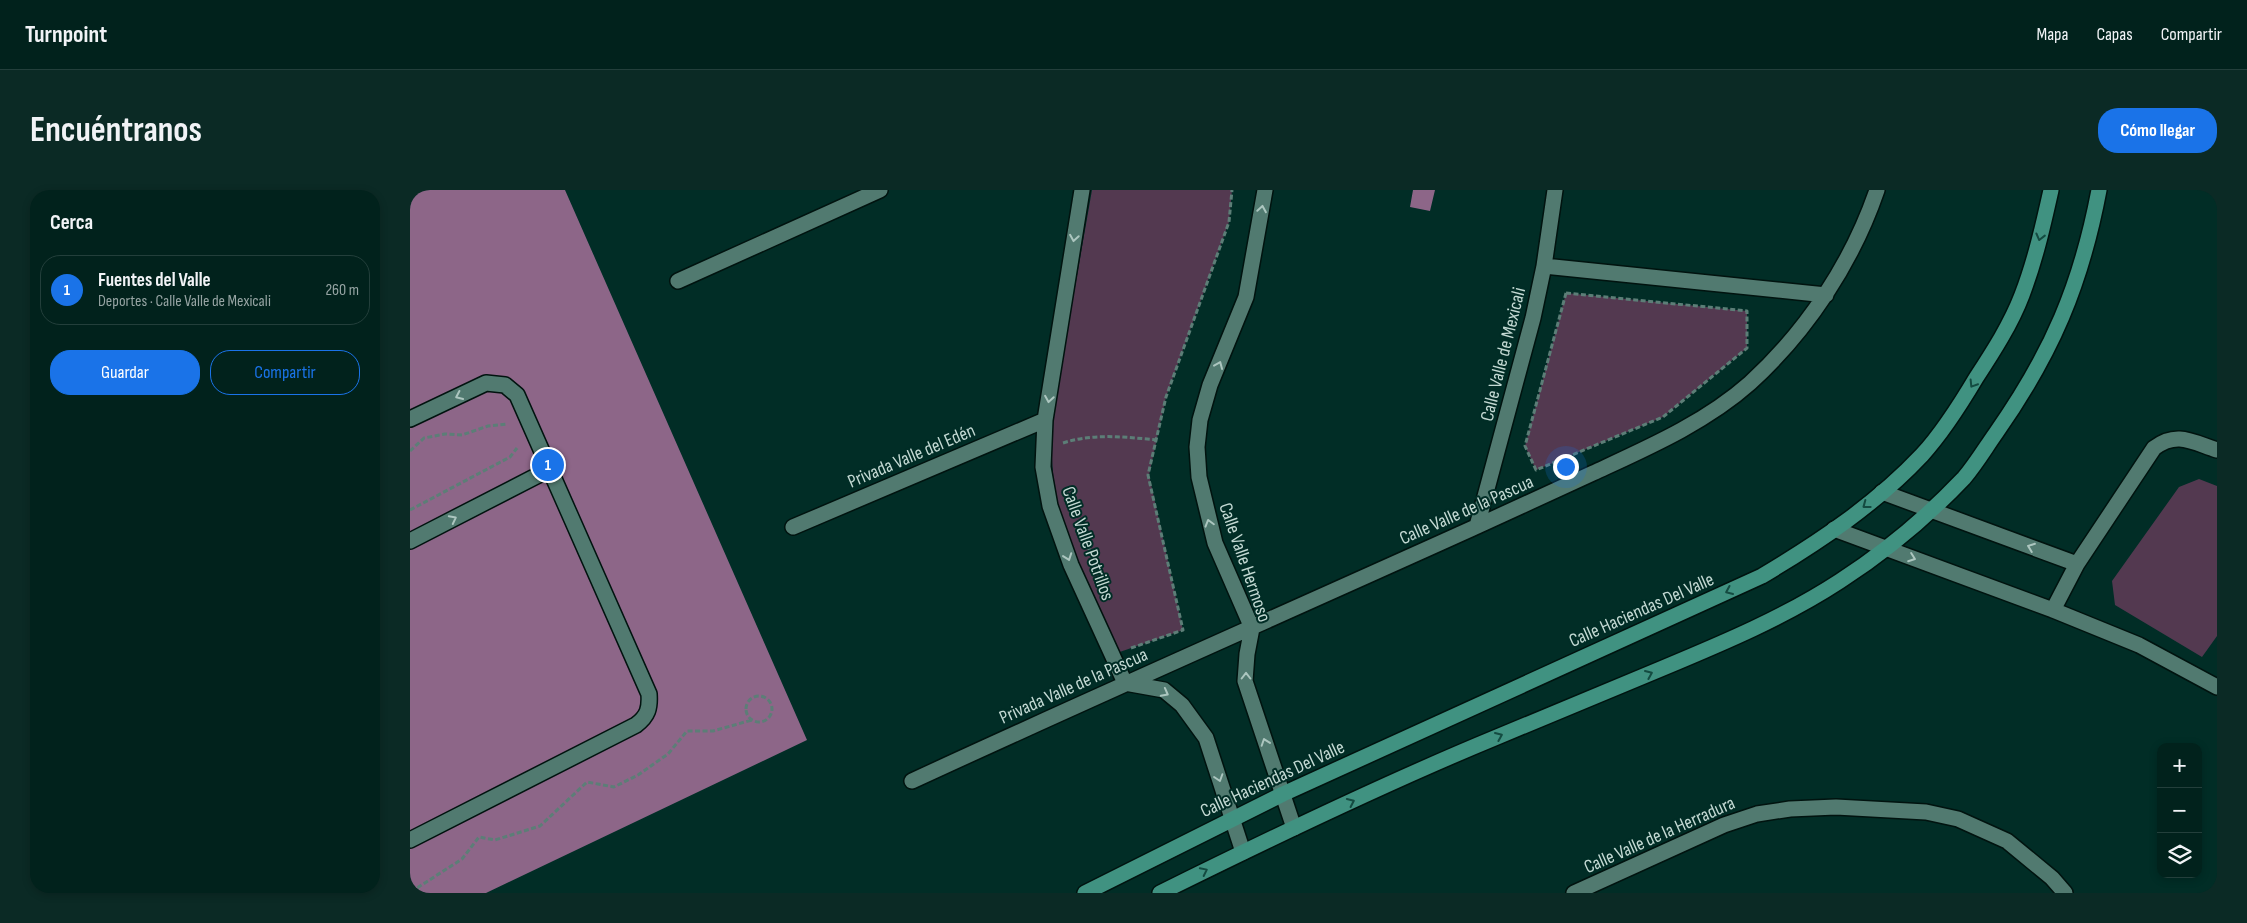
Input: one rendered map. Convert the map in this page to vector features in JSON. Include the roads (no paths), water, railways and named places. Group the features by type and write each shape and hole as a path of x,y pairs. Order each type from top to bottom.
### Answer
{"main road":[{"name":"Calle Haciendas Del Valle","path":"1085,893 1283,794 1762,576 1811,547 1882,492 1922,455 1952,418 1994,351 2021,298 2035,256 2051,190"},
{"path":"1160,893 1243,852 1459,752 1709,649 1775,618 1839,582 1886,548 1965,476 2022,396 2068,307 2086,253 2099,190"}],"street":[{"path":"678,281 880,190"},
{"name":"Calle Valle Potrillos","path":"1082,190 1045,420 1043,467 1050,506 1071,565 1125,683"},
{"name":"Calle Valle Hermoso","path":"1264,190 1246,298 1210,385 1200,420 1197,447 1199,478 1215,543 1252,628 1247,654 1245,681 1294,828"},
{"name":"Calle Valle de Mexicali","path":"1477,526 1519,373 1544,266 1555,190"},
{"name":"Calle Valle de la Pascua","path":"1252,628 1664,440 1712,410 1749,383 1786,345 1826,295 1848,258 1878,190"},
{"path":"1544,266 1826,295"},
{"path":"410,419 486,383 505,385 517,395 649,694 648,712 636,725 410,840"},
{"name":"Privada Valle del Edén","path":"793,527 1045,420"},
{"path":"2052,610 2077,564 2154,448 2166,440 2181,439 2217,450"},
{"path":"410,541 550,470"},
{"path":"1882,492 2077,564"},
{"path":"1834,529 2052,610 2139,645 2217,687"},
{"name":"Privada Valle de la Pascua","path":"912,781 1125,683 1252,628"},
{"path":"1125,683 1164,690 1182,705 1206,738 1243,852"},
{"name":"Calle Valle de la Herradura","path":"1574,893 1724,825 1749,816 1790,809 1836,807 1926,812 1958,819 2007,841 2052,878 2065,893"}],"place":[{"name":"Fuentes del Valle","path":"548,465"}]}
